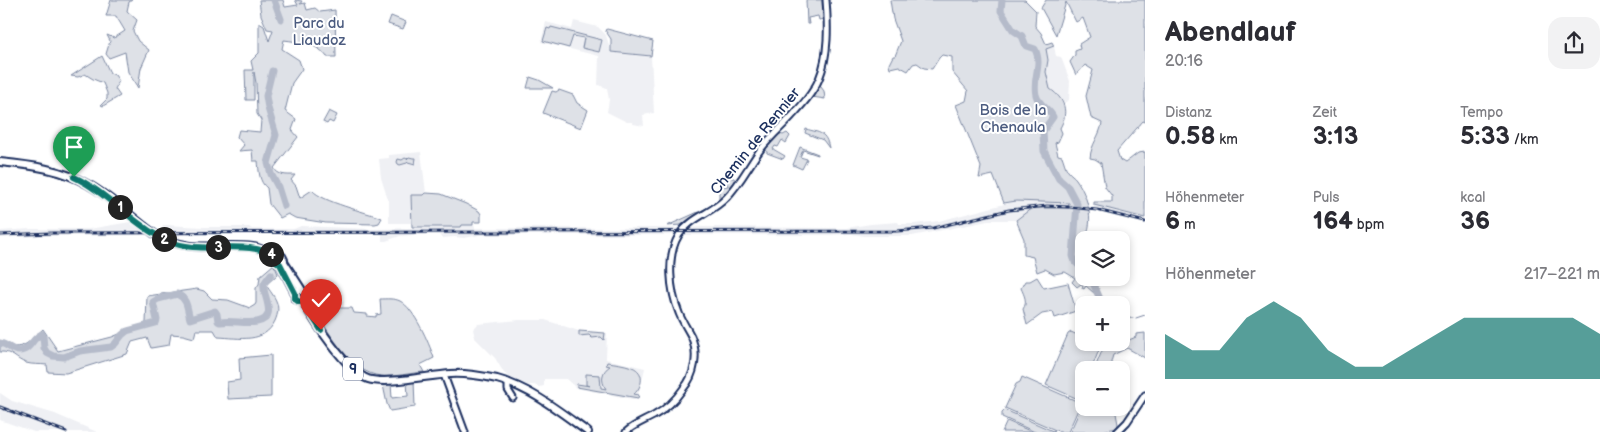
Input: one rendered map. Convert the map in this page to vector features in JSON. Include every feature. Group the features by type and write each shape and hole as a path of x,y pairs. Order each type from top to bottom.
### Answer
{"main road":[{"path":"0,162 55,170 74,177 106,196 156,235 175,243 204,248 252,247 262,250 277,257 276,261 282,263 304,292 306,296 303,301 296,300 294,297 295,293 282,263"},
{"path":"295,293 302,290"},
{"name":"9","path":"303,301 312,317 338,352 351,368 364,377 383,381 467,374 508,382 528,390 588,432"}],"street":[{"name":"Chemin de Rennier","path":"626,432 632,426 658,414 684,388 693,372 696,355 695,345 678,311 672,288 671,267 675,243 678,236 690,222 714,209 730,194 761,149 799,108 813,89 818,79 824,56 827,30 826,0"},
{"path":"444,375 465,432"},
{"path":"508,382 511,396 513,388 517,386"},
{"path":"1117,432 1127,422 1145,395"}],"shaded area":[{"path":"574,21 598,27 606,35 611,52 651,56 654,113 643,115 644,126 627,122 607,112 609,100 607,88 598,85 599,56 541,42 546,22 572,29"},
{"path":"1054,46 1056,56 1061,57 1070,81 1069,100 1064,103 1057,93 1050,89 1046,72 1048,60 1045,49"},
{"path":"421,152 426,193 424,195 411,196 412,223 389,223 389,203 381,178 379,159 389,158 389,155"},
{"path":"1016,201 1069,203 1070,208 1033,208 1016,220 993,220 912,236 865,236 851,234 480,235 464,238 442,238 439,235 415,235 400,236 382,241 382,234 180,234 179,238 162,230 165,225 249,227 252,229 294,229 301,226 371,229 461,227 461,225 474,225 475,228 846,228 871,224 898,222 899,224 914,224 939,221"},
{"path":"1094,205 1145,218 1145,224 1094,211"},
{"path":"130,222 141,230 141,235 0,238 0,231 89,229"},
{"path":"342,298 344,306 342,322 335,311 335,305 332,305 331,299"},
{"path":"519,320 545,320 579,331 607,333 606,359 645,368 637,400 576,388 566,379 544,379 544,386 539,387 528,385 509,377 504,373 495,358 475,338 473,329 478,324"},
{"path":"0,393 12,401 55,414 97,432 34,432 0,420"}],"green space":[{"path":"111,0 132,0 129,2 127,11 137,20 133,31 138,41 149,50 141,68 138,88 128,72 125,52 109,58 106,54 110,41 107,35 114,38 125,31 116,16 106,16"},
{"name":"Parc du Liaudoz","path":"259,0 283,0 285,7 298,5 295,0 302,1 300,4 305,3 307,10 315,8 320,12 335,10 336,57 327,57 319,49 308,44 284,40 282,49 299,60 302,69 292,83 285,111 296,119 292,130 298,137 274,168 280,174 295,175 291,180 296,186 300,198 312,190 334,203 382,218 379,223 326,223 295,218 288,214 280,218 269,204 267,188 261,179 258,161 253,161 252,150 239,151 244,145 237,137 239,130 260,132 261,120 257,114 254,72 254,100 246,100 245,70 253,70 251,61 259,53 259,23 264,26 269,41 273,30 267,29 261,15"},
{"path":"806,0 822,0 823,19 819,20 818,16 808,18 809,24 807,24"},
{"name":"Bois de la Chenaula","path":"890,0 1025,0 1036,11 1035,26 1046,44 1052,42 1054,46 1046,49 1048,60 1046,72 1050,89 1059,97 1065,111 1060,128 1062,133 1058,142 1055,143 1058,155 1062,156 1067,169 1080,186 1089,211 1090,220 1088,231 1075,231 1075,278 1065,272 1054,274 1045,269 1037,272 1033,257 1024,255 1024,239 1016,220 1032,208 1069,208 1069,203 1016,201 1004,203 993,175 979,178 981,167 956,105 966,101 968,91 952,72 952,57 942,55 932,69 924,68 917,63 913,64 908,71 899,66 890,68 889,64 893,56 895,56 901,41 893,19"},
{"name":"Bois de la Chenaula","path":"1046,0 1145,0 1145,122 1143,121 1117,151 1120,160 1125,163 1138,153 1145,152 1145,218 1094,205 1094,202 1112,202 1112,196 1105,187 1101,163 1090,158 1102,123 1091,118 1086,96 1093,70 1085,65 1076,75 1070,62 1075,55 1075,51 1080,49 1079,44 1090,37 1083,18 1076,22 1066,2 1056,35 1041,8"},
{"path":"391,16 406,22 403,29 388,24"},
{"path":"551,27 602,40 599,52 582,48 584,38 573,36 569,48 543,41 547,28 550,29"},
{"path":"605,30 653,41 651,56 611,52 611,39"},
{"path":"102,56 110,73 115,75 119,81 115,89 120,96 103,106 101,105 107,99 107,93 103,83 85,74 78,77 71,76"},
{"path":"530,77 539,80 553,88 527,88"},
{"path":"819,87 824,91 825,99 812,97"},
{"path":"559,90 573,95 577,103 588,110 581,128 543,113 552,91 556,92"},
{"path":"329,111 337,115 333,123 329,121 327,124 323,122"},
{"path":"806,129 822,134 829,148 823,140 805,133"},
{"path":"787,133 790,136 786,143 782,140 778,147 775,146 773,149 785,156 783,159 767,153 766,149 780,134"},
{"path":"800,147 818,154 803,150 800,157 807,159 802,169 793,165"},
{"path":"409,157 416,158 415,164 408,162 398,164 398,159 402,160"},
{"path":"724,178 734,178 736,183 728,193 719,198 719,187 728,186 727,182 724,182"},
{"path":"426,193 441,194 466,204 479,211 481,222 473,222 473,225 462,225 461,227 412,227 411,195 424,195"},
{"path":"707,208 681,225 667,226"},
{"path":"274,264 278,274 266,285 278,306 277,315 270,328 258,336 251,338 218,337 214,330 196,330 194,338 171,334 169,345 151,348 147,338 132,342 127,354 66,373 48,372 47,365 26,363 11,354 0,352 0,345 15,347 24,345 43,329 58,351 112,337 146,323 147,296 197,289 204,291 212,299 228,300 250,308 256,303 256,288 259,284 260,276"},
{"path":"1037,277 1044,288 1068,283 1075,311 1055,318 1053,312 1042,314 1027,325 1023,309 1025,298 1021,288 1025,281 1030,281"},
{"name":"Bois de la Chenaula","path":"1086,286 1098,286 1095,294"},
{"path":"380,299 400,301 416,318 434,358 420,365 424,372 381,376 360,368 343,351 315,312 329,305 331,308 352,308 354,313 376,317 376,315 381,314"},
{"path":"579,331 605,333 604,340 601,337 592,338 589,335 579,336"},
{"path":"1071,332 1075,334 1075,351 1099,351 1095,361 1075,361 1075,398 1046,385 1068,334"},
{"path":"1145,333 1145,358 1130,350 1130,340 1136,337 1136,334"},
{"path":"1102,351 1121,351 1113,355 1111,361 1098,361"},
{"path":"271,355 271,397 228,399 227,382 240,380 239,358"},
{"path":"607,362 629,366 639,372 641,383 634,394 639,395 638,398 577,387 577,384 590,386 586,385 586,374 600,375 601,388 606,389 603,376 605,370 610,366 606,365"},
{"path":"1022,377 1075,400 1075,416 1068,432 1060,432 1005,408 1016,384 1020,382"},
{"path":"414,381 415,407 390,411 383,385 391,384 392,398 408,396 407,382"},
{"path":"1005,410 1055,432 1035,432 1002,417 1002,413"},
{"path":"1077,416 1116,416 1117,428 1097,432 1070,432"},
{"path":"1007,421 1032,432 1002,432"}],"waterway":[{"path":"274,0 281,19"},
{"path":"1002,0 1001,11 1013,30 1022,36 1026,46 1035,49 1037,55 1036,95 1039,102 1053,117 1043,131 1044,151 1059,179 1068,187 1077,204 1073,256 1075,262"},
{"path":"272,71 266,96 276,135 268,163 284,206"},
{"path":"0,343 19,351 26,349 42,334 44,348 47,353 53,356 64,357 80,351 111,347 127,331 156,323 153,302 177,294 185,301 190,319 215,311 220,322 257,322 264,320 269,311 264,284 271,274"},
{"path":"1094,286 1099,296"},
{"path":"1136,318 1145,315"}],"railway":[{"path":"0,235 52,233 897,231 933,228 1009,210 1047,206 1097,210 1145,222"},
{"path":"0,407 66,432"}],"route":[{"path":"74,177 106,196 151,232 175,243 204,248 252,247 273,254 277,257 276,261 280,264 295,293 295,299 299,302 303,301 321,330"}]}
